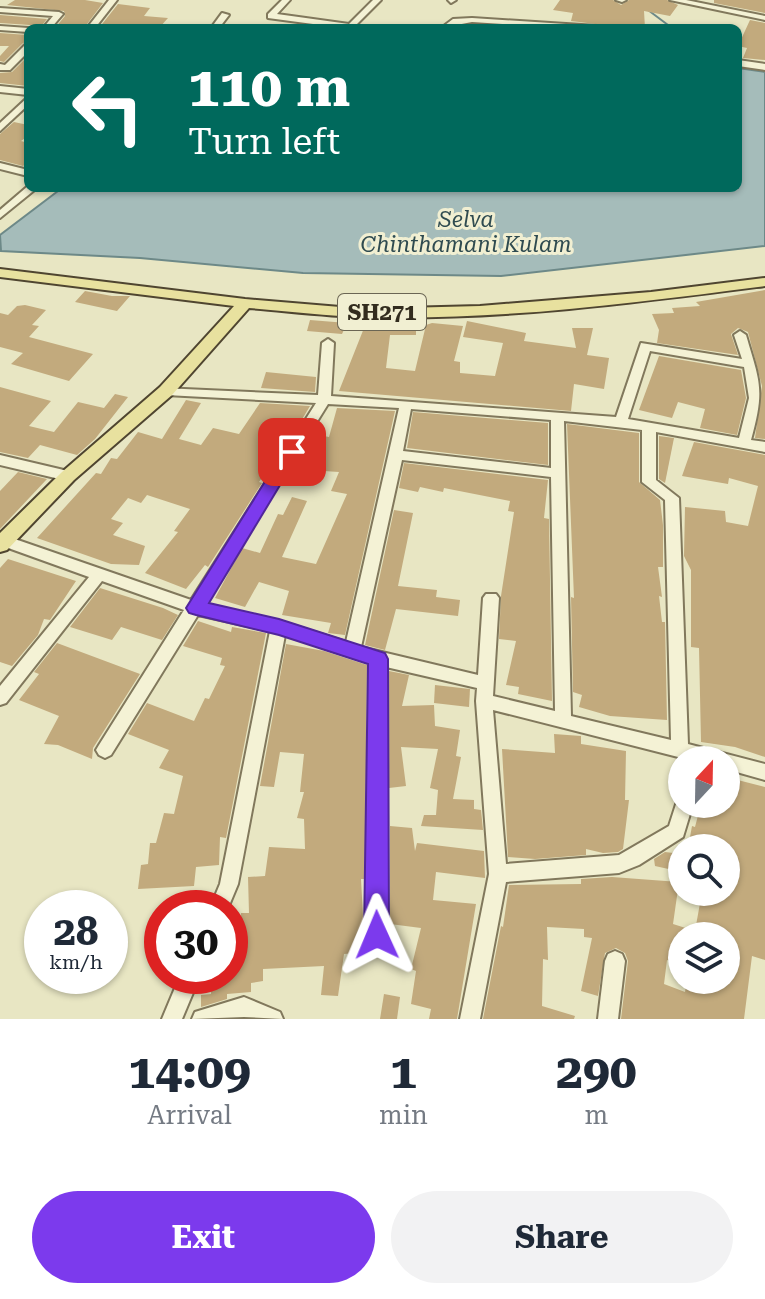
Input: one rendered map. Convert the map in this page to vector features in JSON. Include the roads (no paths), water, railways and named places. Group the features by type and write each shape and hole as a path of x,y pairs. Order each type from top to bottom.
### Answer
{"main road":[{"name":"SH271","path":"0,273 245,303 364,313 480,310 651,296 765,282"},
{"path":"2,543 68,476 166,391 245,303"}],"street":[{"path":"94,24 113,0"},
{"path":"286,0 271,16 328,24"},
{"path":"353,24 377,0"},
{"path":"674,0 765,18"},
{"path":"0,10 59,14 50,24"},
{"path":"218,24 225,15"},
{"path":"451,24 472,20 534,24"},
{"path":"278,24 283,21 306,24"},
{"path":"2,31 24,30"},
{"path":"2,70 24,51"},
{"path":"742,64 765,67"},
{"path":"0,89 24,92"},
{"path":"0,128 24,104"},
{"path":"0,112 14,114"},
{"path":"0,166 24,172"},
{"path":"0,215 27,192"},
{"path":"740,335 756,396 744,443"},
{"path":"105,750 324,400 328,343"},
{"path":"621,422 645,346 747,364"},
{"path":"166,391 406,404 621,422 765,447"},
{"path":"352,651 406,404"},
{"path":"557,418 563,721"},
{"path":"649,426 649,482 672,498 690,746"},
{"path":"396,455 556,473"},
{"path":"0,460 68,476"},
{"path":"2,543 196,608 279,627 484,692 563,721 668,749"},
{"path":"0,698 99,575"},
{"path":"470,1019 498,874 484,692 491,598"},
{"path":"226,890 279,627"},
{"path":"377,935 378,659"},
{"path":"740,765 765,772"},
{"path":"498,874 619,864 633,859 677,831 680,818"},
{"path":"608,1019 615,961"},
{"path":"172,1019 182,994"},
{"path":"202,1019 244,1007 273,1019"}],"water":[{"name":"Selva Chinthamani Kulam","path":"742,69 765,72 765,246 501,276 303,273 140,258 1,251 0,235 57,192 742,192"}],"waterway":[{"path":"648,10 667,24"}]}
